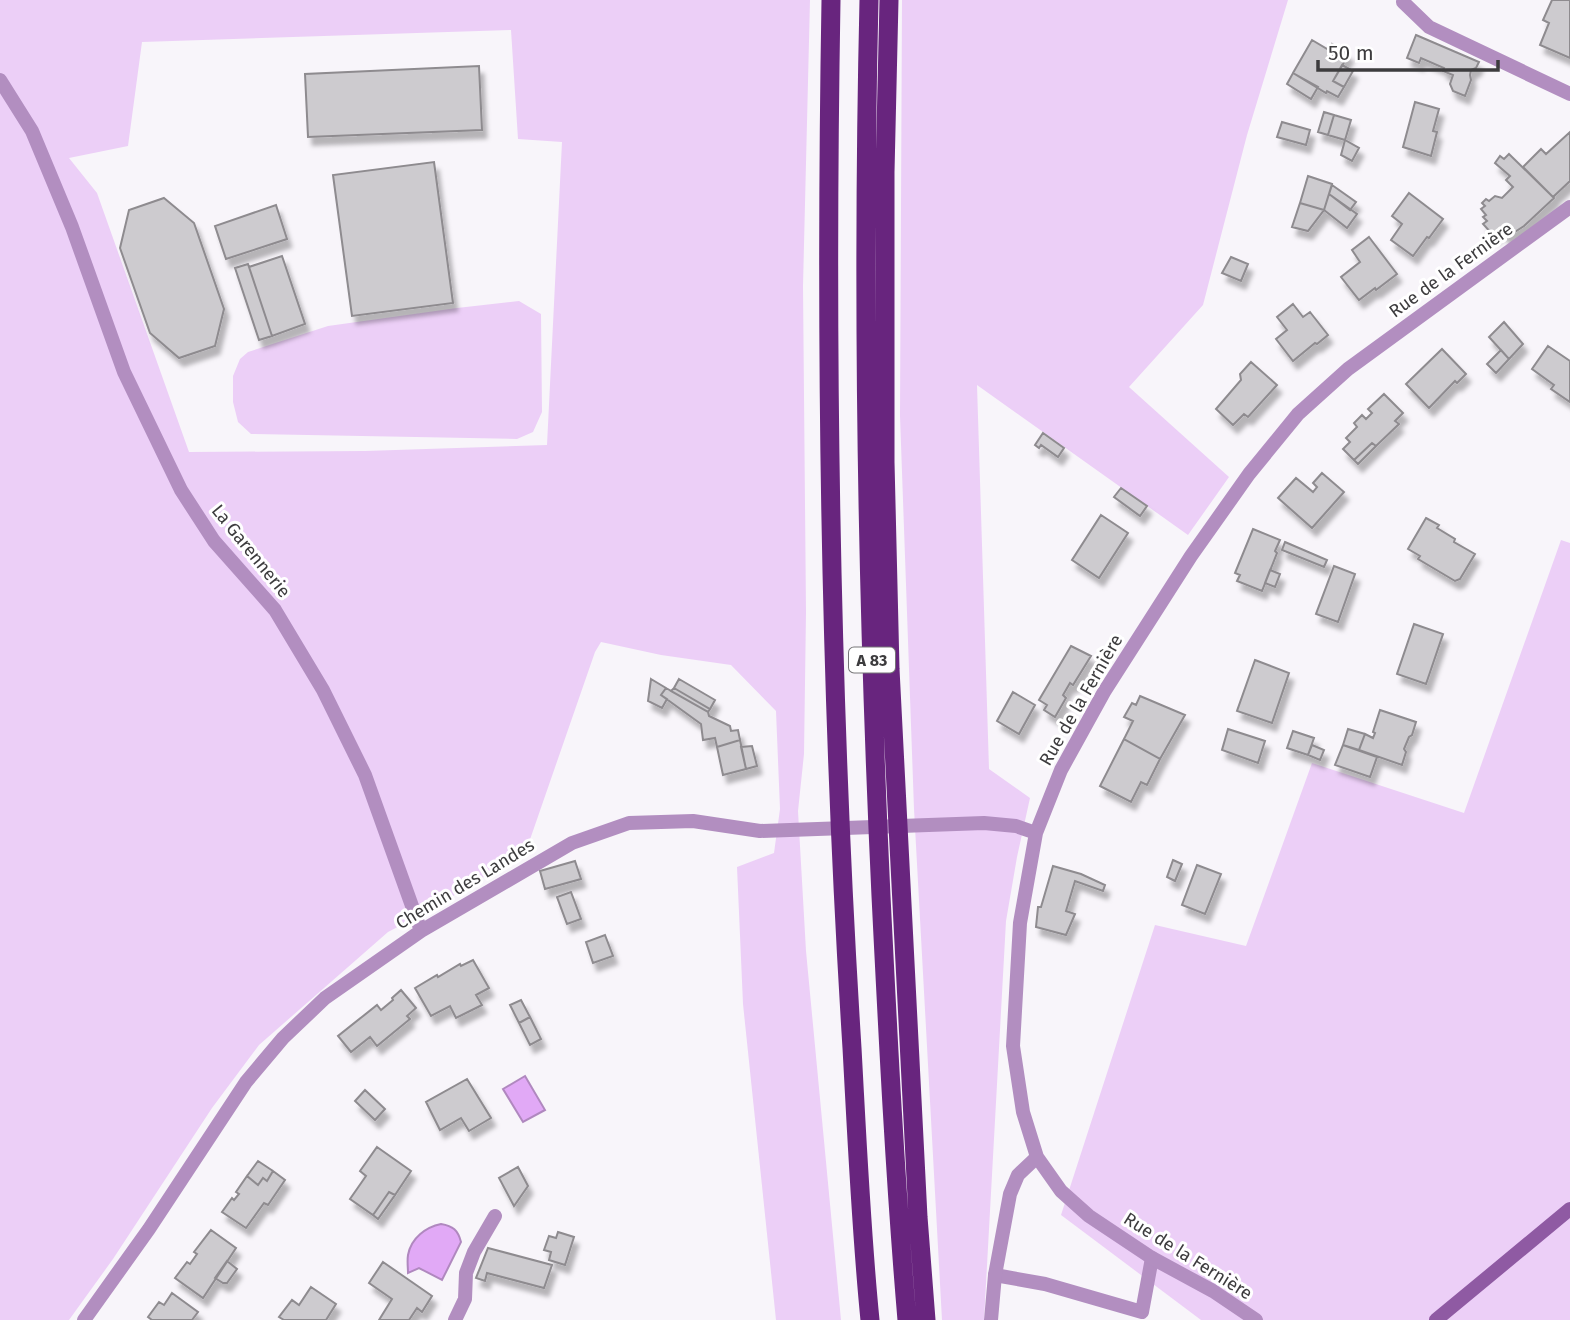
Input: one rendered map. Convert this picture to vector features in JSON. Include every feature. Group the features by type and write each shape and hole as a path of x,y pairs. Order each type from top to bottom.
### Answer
{"highway":[{"name":"A 83","path":"831,0 829,317 835,682 846,961 870,1320"},
{"name":"A 83","path":"869,0 867,374 871,652 885,974 907,1320"},
{"path":"889,0 885,462 890,669 916,1189 926,1320"}],"main road":[{"path":"1436,1320 1570,1209"}],"street":[{"path":"1403,2 1429,27 1570,94"},
{"name":"La Garennerie","path":"0,80 32,131 72,227 124,372 181,490 214,541 275,610 323,690 365,775 421,932"},
{"name":"Rue de la Fernière","path":"1255,1320 1213,1291 1152,1258 1089,1216 1061,1191 1038,1157 1023,1112 1013,1046 1020,923 1036,833 1061,770 1104,692 1191,556 1249,474 1298,414 1348,369 1570,207"},
{"name":"Chemin des Landes","path":"84,1320 149,1229 246,1082 283,1038 324,998 421,932 572,843 629,823 693,821 760,831 984,823 1016,826 1036,833"},
{"path":"991,1320 995,1275 1010,1194 1018,1175 1038,1157"},
{"path":"455,1320 465,1299 466,1273 474,1252 495,1216"},
{"path":"995,1275 1045,1284 1142,1312 1152,1258"}],"shaded area":[{"path":"0,0 810,0 803,286 806,612 804,754 798,811 806,951 841,1320 776,1320 743,1004 737,867 774,853 780,809 776,711 731,665 661,655 601,642 595,652 526,851 432,909 388,932 259,1045 212,1108 113,1259 69,1320 0,1320","holes":["511,30 518,139 562,142 547,445 365,451 189,452 97,193 69,158 128,146 142,42"]},
{"path":"902,0 1288,0 1247,135 1203,305 1129,387 1229,477 1188,535 977,385 989,769 1030,798 1006,921 984,1320 942,1320 914,809 900,416"},
{"path":"519,301 541,314 542,412 533,432 517,439 251,434 238,422 233,402 233,376 240,359 248,352 328,326"},
{"path":"1561,540 1570,543 1570,1320 1201,1320 1061,1215 1155,925 1246,946 1312,763 1464,813"},
{"path":"525,1076 545,1110 523,1122 503,1089"},
{"path":"441,1224 454,1229 461,1242 442,1280 419,1268 408,1273 408,1255 412,1243 425,1231"}],"building":[{"path":"1552,0 1570,0 1570,58 1540,45 1549,23 1543,20"},
{"path":"1416,35 1479,62 1476,68 1471,70 1471,80 1465,96 1453,91 1450,84 1453,75 1443,71 1444,68 1421,58 1419,63 1407,58"},
{"path":"1312,40 1329,50 1332,44 1349,54 1333,81 1344,87 1338,97 1327,91 1326,93 1293,73"},
{"path":"1342,65 1353,71 1344,87 1333,81"},
{"path":"479,66 482,130 308,137 305,74"},
{"path":"1293,73 1318,87 1311,99 1287,84"},
{"path":"1415,102 1439,109 1433,131 1437,132 1431,156 1403,147"},
{"path":"1324,112 1334,115 1328,135 1318,132"},
{"path":"1334,115 1351,120 1345,140 1328,135"},
{"path":"1282,122 1310,130 1306,145 1277,137"},
{"path":"1570,132 1570,181 1553,197 1523,167 1541,149 1546,154"},
{"path":"1345,140 1359,148 1352,161 1341,155"},
{"path":"1509,154 1554,198 1524,226 1507,237 1501,230 1494,236 1483,224 1487,221 1483,217 1486,215 1481,209 1485,206 1482,203 1495,196 1502,198 1513,187 1506,180 1510,176 1495,163 1500,156 1504,159"},
{"path":"434,162 453,303 352,316 333,175"},
{"path":"1308,176 1332,184 1324,210 1300,203"},
{"path":"1332,185 1356,202 1350,210 1329,194"},
{"path":"1409,193 1443,219 1413,256 1391,240 1402,224 1392,216"},
{"path":"1329,194 1357,214 1347,228 1324,210"},
{"path":"164,198 194,223 224,309 215,346 179,358 150,333 120,248 129,210"},
{"path":"1300,203 1324,210 1308,231 1292,227"},
{"path":"276,205 287,239 226,259 215,226"},
{"path":"1369,237 1397,274 1359,300 1341,277 1360,262 1352,250"},
{"path":"282,256 305,324 272,336 249,267"},
{"path":"1231,257 1248,264 1241,281 1222,273"},
{"path":"248,264 272,336 259,340 235,268"},
{"path":"1293,304 1303,317 1310,312 1328,335 1293,361 1276,339 1287,330 1277,317"},
{"path":"1504,322 1523,344 1509,359 1489,337"},
{"path":"1548,346 1570,361 1570,402 1551,389 1554,385 1532,369"},
{"path":"1442,349 1466,374 1457,383 1455,381 1429,408 1406,384"},
{"path":"1501,350 1509,359 1496,373 1487,364"},
{"path":"1251,362 1277,385 1248,417 1244,414 1233,425 1216,409 1241,380 1240,374"},
{"path":"1384,394 1403,413 1395,421 1399,424 1376,446 1372,443 1354,460 1343,449 1350,442 1346,438 1357,427 1354,423 1362,415 1366,419 1372,413 1368,409"},
{"path":"1043,433 1064,448 1058,457 1041,445 1039,448 1035,445"},
{"path":"1372,443 1376,446 1358,464 1354,460"},
{"path":"1322,473 1344,492 1312,528 1278,498 1296,478 1313,492 1317,487 1313,483"},
{"path":"1121,488 1147,506 1140,516 1114,497"},
{"path":"1101,515 1128,533 1099,578 1072,560"},
{"path":"1426,518 1439,525 1437,528 1455,539 1454,542 1475,554 1460,579 1455,581 1418,559 1420,556 1408,549"},
{"path":"1253,529 1280,540 1262,591 1237,581 1240,575 1235,573"},
{"path":"1285,542 1327,560 1324,567 1282,550"},
{"path":"1334,566 1355,574 1338,622 1316,614"},
{"path":"1270,570 1280,574 1275,587 1265,583"},
{"path":"1414,624 1443,634 1426,684 1397,674"},
{"path":"1071,646 1091,656 1073,685 1070,683 1063,695 1066,698 1055,717 1044,710 1047,705 1039,700"},
{"path":"1255,660 1289,673 1272,723 1237,711"},
{"path":"651,679 666,688 661,695 667,699 662,708 648,701"},
{"path":"679,679 715,700 710,709 674,688"},
{"path":"666,688 708,712 709,716 730,726 731,731 738,730 740,740 717,747 715,738 703,740 701,724 661,695"},
{"path":"674,688 710,709 708,712 671,691"},
{"path":"1013,692 1035,705 1019,734 997,721"},
{"path":"1140,696 1185,715 1160,759 1124,739 1133,721 1124,717 1132,703 1136,705"},
{"path":"1380,710 1416,722 1404,749 1406,752 1402,765 1359,750 1365,734 1373,738"},
{"path":"1228,729 1265,741 1258,763 1222,750"},
{"path":"1348,729 1365,734 1359,750 1343,745"},
{"path":"1293,731 1314,738 1308,755 1287,748"},
{"path":"1124,739 1160,759 1147,785 1141,782 1131,802 1100,786"},
{"path":"740,740 746,769 723,775 717,747"},
{"path":"1312,745 1324,750 1320,760 1308,755"},
{"path":"1343,745 1377,757 1370,777 1335,765"},
{"path":"752,746 757,766 746,769 741,747"},
{"path":"1173,860 1182,864 1175,881 1167,877"},
{"path":"575,861 581,879 545,889 540,871"},
{"path":"1197,865 1221,874 1205,914 1182,905"},
{"path":"1053,866 1105,885 1103,891 1075,881 1066,911 1075,914 1066,935 1036,927 1038,907 1041,907"},
{"path":"571,892 581,919 567,924 557,897"},
{"path":"605,935 613,956 593,963 586,942"},
{"path":"473,960 489,988 476,995 482,1005 456,1018 450,1006 431,1016 415,988 437,975 438,977"},
{"path":"401,990 416,1008 407,1016 410,1019 377,1046 370,1037 351,1052 338,1036 377,1005 381,1010"},
{"path":"521,1000 530,1017 519,1023 510,1005"},
{"path":"530,1017 541,1039 530,1045 519,1023"},
{"path":"467,1079 491,1118 469,1131 461,1118 440,1130 426,1102"},
{"path":"365,1090 385,1109 375,1120 355,1101"},
{"path":"377,1147 411,1171 395,1195 389,1192 373,1215 350,1199 366,1176 360,1171"},
{"path":"258,1161 273,1171 267,1181 263,1178 258,1185 247,1176"},
{"path":"518,1167 528,1186 514,1206 499,1178"},
{"path":"273,1171 285,1180 268,1205 264,1203 246,1228 222,1212 232,1198 234,1200 239,1194 236,1192 247,1176 258,1185 263,1178 267,1181"},
{"path":"389,1192 395,1195 378,1219 373,1215"},
{"path":"211,1230 236,1248 203,1298 175,1278 187,1262 190,1264 197,1254 194,1252"},
{"path":"558,1232 574,1237 565,1265 549,1260 551,1252 544,1250 549,1236 556,1238"},
{"path":"488,1248 552,1265 544,1288 487,1273 485,1281 476,1278"},
{"path":"227,1261 237,1269 227,1283 223,1283 215,1278"},
{"path":"383,1262 432,1296 422,1312 417,1308 409,1320 379,1320 392,1299 369,1283"},
{"path":"311,1287 336,1304 326,1320 284,1320 279,1317 292,1300 299,1305"},
{"path":"172,1293 198,1312 192,1320 152,1320 148,1317 159,1302 164,1305"}]}
